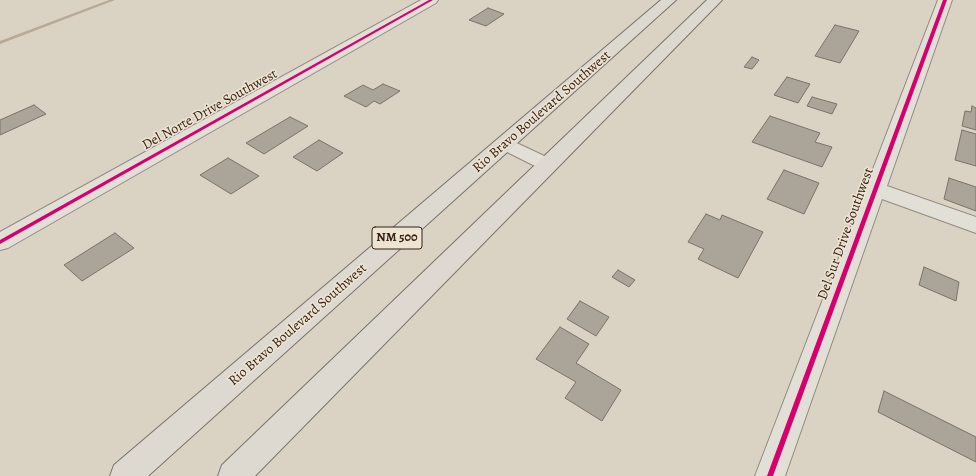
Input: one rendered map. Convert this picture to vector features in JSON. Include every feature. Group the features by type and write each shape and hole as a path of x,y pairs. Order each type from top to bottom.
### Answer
{"main road":[{"name":"Rio Bravo Boulevard Southwest","path":"125,476 669,0"},
{"path":"233,476 715,0"}],"street":[{"name":"Del Norte Drive Southwest","path":"0,242 431,0"},
{"name":"Del Sur Drive Southwest","path":"770,476 945,0"},
{"path":"506,144 548,165"},
{"path":"875,190 976,225"}],"building":[{"path":"488,8 504,14 486,26 469,20"},
{"path":"835,25 859,31 840,63 815,56"},
{"path":"752,57 759,60 752,69 744,67"},
{"path":"787,77 810,84 798,103 774,95"},
{"path":"383,84 400,91 380,104 374,101 366,107 344,96 363,85 373,90"},
{"path":"812,97 837,104 832,114 807,106"},
{"path":"34,105 46,114 0,135 0,120"},
{"path":"972,106 976,108 976,130 962,126 965,111 971,112"},
{"path":"770,116 820,133 815,142 832,147 822,167 752,142"},
{"path":"290,117 308,126 264,154 246,143"},
{"path":"962,130 976,134 976,166 955,160"},
{"path":"319,140 343,153 317,171 293,157"},
{"path":"228,158 259,176 231,194 200,175"},
{"path":"784,170 819,183 804,214 767,199"},
{"path":"949,178 976,187 976,211 944,199"},
{"path":"706,214 720,220 722,215 763,232 738,278 698,259 704,249 688,242"},
{"path":"115,233 134,248 82,281 64,265"},
{"path":"924,267 959,282 956,301 919,285"},
{"path":"618,270 635,280 629,287 612,277"},
{"path":"580,301 609,317 596,336 567,319"},
{"path":"560,327 589,344 576,363 621,390 602,421 565,398 576,382 536,359"},
{"path":"884,391 976,437 976,462 878,412"}],"waterway":[{"path":"0,43 113,0"}],"cycle path":[{"path":"0,242 431,0"},
{"path":"770,476 945,0"}]}
